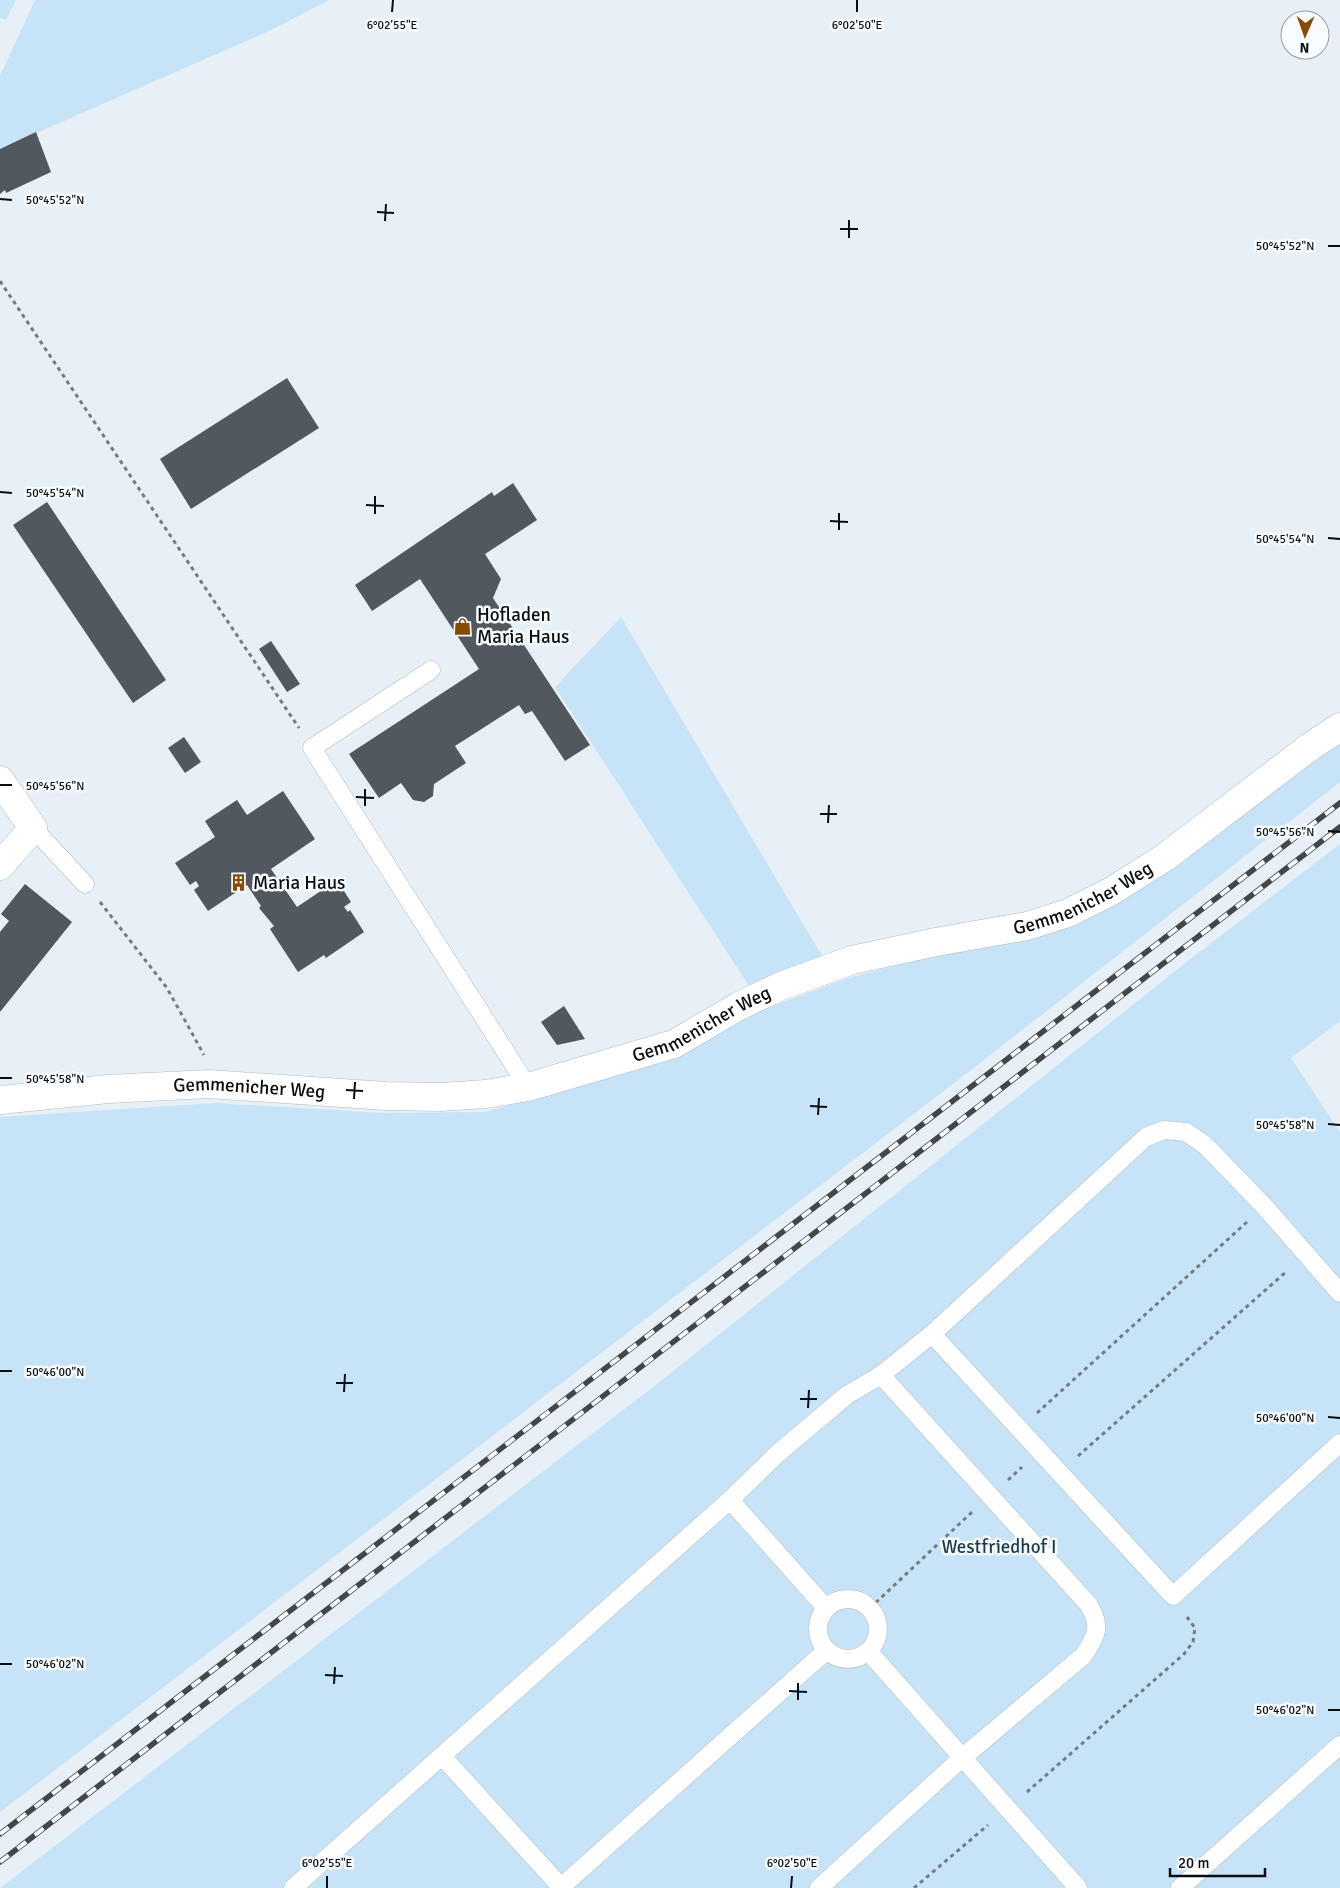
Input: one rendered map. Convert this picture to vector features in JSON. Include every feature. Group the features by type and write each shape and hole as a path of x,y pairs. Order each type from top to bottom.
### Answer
{"street":[{"name":"Gemmenicher Weg","path":"0,1100 108,1089 209,1084 386,1096 441,1097 486,1094 528,1087 674,1044 747,1002 781,986 852,960 1027,926 1068,913 1110,892 1164,858 1311,746 1340,727"},
{"path":"0,780 33,828 0,866"}],"lane":[{"path":"431,670 312,748 528,1087"},
{"path":"33,828 85,884"},
{"path":"293,1888 730,1500 777,1454 847,1395 881,1375 932,1334 1146,1137 1164,1130 1186,1132 1205,1145 1264,1206 1340,1293"},
{"path":"932,1334 1172,1596 1340,1443"},
{"path":"819,1888 962,1758 1083,1656 1093,1642 1097,1628 1094,1614 1088,1604 881,1375"},
{"path":"730,1500 826,1608"},
{"path":"843,1599 862,1602 870,1608 878,1625 878,1635 868,1651 852,1658 843,1658 827,1650 818,1634 818,1625 826,1608 843,1599"},
{"path":"442,1756 561,1888 827,1650"},
{"path":"868,1651 1078,1888"},
{"path":"1180,1888 1340,1745"}],"path":[{"path":"0,281 312,748"},
{"path":"85,884 167,988 203,1050 208,1067 209,1084"},
{"path":"1020,1430 1264,1206"},
{"path":"1060,1473 1306,1254"},
{"path":"870,1608 1039,1452"},
{"path":"914,1888 1184,1654 1193,1642 1195,1628 1172,1596"}],"green space":[{"path":"0,0 16,0 6,20 0,18"},
{"path":"35,0 329,0 269,31 0,149 0,76"},
{"path":"621,617 822,956 749,986 555,687"},
{"path":"1340,743 1340,782 953,1084 0,1812 0,1117 215,1103 382,1113 485,1112 652,1063 746,1016 845,979 1092,913 1143,888 1313,754"},
{"name":"Westfriedhof I","path":"1340,844 1340,1021 1291,1058 1340,1132 1340,1888 0,1888 657,1384 1184,964"}],"building":[{"path":"36,132 51,172 6,193 5,190 0,194 0,149"},
{"path":"287,378 319,428 191,509 160,459"},
{"path":"513,483 537,520 485,554 501,579 493,598 590,745 565,761 532,711 525,714 519,705 455,746 466,763 434,784 433,796 424,802 413,800 401,783 379,798 349,754 479,669 420,579 372,611 355,585 492,492 494,496"},
{"path":"47,502 166,680 133,703 13,525"},
{"path":"271,641 300,684 287,692 259,649"},
{"path":"184,737 201,762 185,773 168,748"},
{"name":"Maria Haus","path":"283,791 315,839 271,869 297,907 337,880 351,902 344,907 348,912 350,910 364,932 326,958 324,955 298,972 270,929 274,926 259,908 261,906 247,885 208,911 194,890 199,886 196,881 190,885 175,863 215,837 205,821 237,800 247,815"},
{"path":"25,884 72,922 0,1012 0,932 9,921 1,914"},
{"path":"564,1006 585,1039 557,1045 541,1022"}],"railway":[{"path":"0,1834 1340,803"},
{"path":"0,1862 1340,827"}],"place":[{"name":"Hofladen Maria Haus","path":"463,626"},
{"name":"Maria Haus","path":"239,883"}]}
